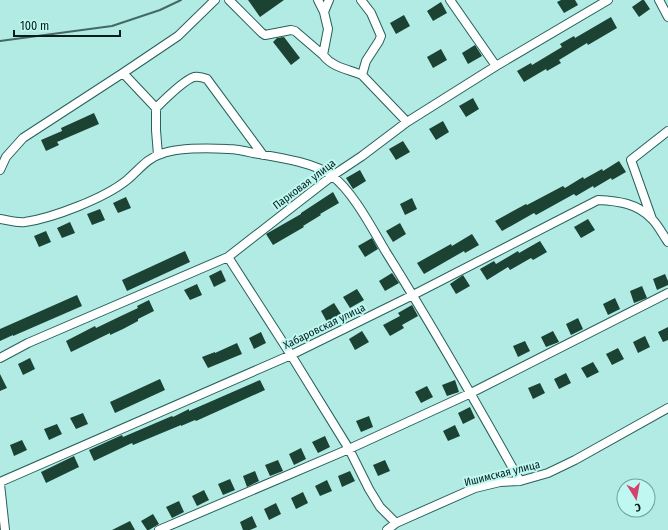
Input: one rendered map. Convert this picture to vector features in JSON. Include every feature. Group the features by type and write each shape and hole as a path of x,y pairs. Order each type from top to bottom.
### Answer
{"street":[{"path":"0,170 3,156 23,138 178,36 215,0"},
{"path":"229,0 265,35 291,30 295,31 328,62 362,75 407,122"},
{"path":"318,0 324,12 328,29 323,56"},
{"path":"324,12 330,0"},
{"path":"361,0 371,13 381,36 380,41 366,61 362,75"},
{"path":"450,0 496,66"},
{"name":"Парковая улица","path":"0,358 28,343 228,257 332,176 362,156 407,122 596,3 608,0"},
{"path":"659,0 668,17"},
{"path":"123,73 156,108 158,155"},
{"path":"156,108 166,98 192,78 200,76 207,79 263,154"},
{"name":"Хабаровская улица","path":"668,131 630,160 652,219 668,242"},
{"path":"0,219 18,222 32,220 65,211 97,198 127,180 147,162 158,155 174,150 230,149 263,154 310,166 332,176 346,190 357,205 413,295 520,481"},
{"name":"Хабаровская улица","path":"5,530 0,483 291,355 413,295 598,200 619,201 638,208 652,219"},
{"path":"228,257 349,448 380,507 396,523"},
{"path":"159,530 349,448 470,393 668,293"},
{"name":"Ишимская улица","path":"387,530 396,523 475,488 500,482 520,481 548,473 575,460 668,408"}],"building":[{"path":"248,0 284,0 260,17"},
{"path":"561,0 575,0 578,5 564,13 557,2"},
{"path":"644,0 650,9 639,17 632,7"},
{"path":"441,2 447,13 433,21 427,11"},
{"path":"404,15 410,26 396,34 390,23"},
{"path":"611,17 617,28 588,45 587,43 559,60 561,63 547,71 546,69 524,82 517,71 531,63 532,65 562,47 560,44 574,36 575,38"},
{"path":"284,37 300,58 291,65 273,42 277,38"},
{"path":"475,45 482,56 468,64 462,53"},
{"path":"441,49 447,60 433,68 427,57"},
{"path":"473,98 479,109 466,117 459,106"},
{"path":"94,113 99,124 57,142 59,145 46,151 41,140 62,131 61,128"},
{"path":"443,121 449,132 436,140 429,129"},
{"path":"403,141 410,152 396,160 389,149"},
{"path":"619,161 626,172 612,180 611,178 594,188 593,186 576,196 574,194 536,215 534,213 502,231 495,221 563,186 565,188 583,177 584,179 602,169 603,171"},
{"path":"360,170 366,181 353,189 346,178"},
{"path":"333,192 339,203 320,214 321,215 303,226 304,227 273,245 266,234 301,214"},
{"path":"126,197 131,208 118,213 113,203"},
{"path":"412,198 417,209 405,215 400,204"},
{"path":"100,209 105,220 92,225 87,214"},
{"path":"588,219 595,230 581,238 574,227"},
{"path":"70,222 75,233 62,238 57,228"},
{"path":"400,223 406,234 393,242 386,231"},
{"path":"46,231 51,242 39,247 34,236"},
{"path":"472,234 479,245 465,253 464,251 424,274 417,263 451,244 452,246"},
{"path":"372,238 378,249 365,257 358,246"},
{"path":"540,241 547,252 533,260 531,258 510,270 508,267 487,280 480,269 494,261 496,264 518,251 519,253"},
{"path":"185,251 190,262 127,291 122,280"},
{"path":"221,270 226,281 214,287 209,276"},
{"path":"392,273 399,283 385,291 379,281"},
{"path":"665,274 668,285 657,290 653,279"},
{"path":"463,275 470,286 456,294 450,284"},
{"path":"197,284 202,295 190,300 184,290"},
{"path":"642,286 647,298 634,303 630,291"},
{"path":"357,289 364,300 350,308 343,297"},
{"path":"77,295 82,306 0,341 0,329"},
{"path":"615,298 620,309 608,315 603,304"},
{"path":"149,300 154,311 123,329 110,335 110,333 71,352 66,341 95,326 96,328 138,308 137,306"},
{"path":"334,303 341,314 327,322 321,311"},
{"path":"412,305 418,316 402,325 404,328 390,336 383,325 400,316 398,313"},
{"path":"578,318 583,329 571,335 566,324"},
{"path":"668,327 668,340 663,342 658,332"},
{"path":"362,331 369,342 355,350 349,339"},
{"path":"553,331 559,342 546,347 541,337"},
{"path":"261,332 266,343 254,349 249,338"},
{"path":"645,336 650,347 638,353 633,342"},
{"path":"525,341 530,351 518,357 513,346"},
{"path":"237,343 242,354 208,368 202,357"},
{"path":"618,348 624,359 612,365 606,354"},
{"path":"30,358 35,369 23,375 18,364"},
{"path":"593,362 599,372 587,378 581,368"},
{"path":"566,373 571,383 559,389 554,379"},
{"path":"0,374 7,388 0,391"},
{"path":"160,379 165,390 115,413 110,402"},
{"path":"260,380 265,390 196,421 195,420 181,425 133,445 132,443 94,461 89,450 122,435 123,437 189,409 189,411"},
{"path":"455,380 459,392 447,396 442,385"},
{"path":"540,383 545,393 533,399 528,388"},
{"path":"427,386 433,397 421,403 415,392"},
{"path":"470,407 475,418 463,424 458,413"},
{"path":"83,413 88,424 76,429 70,418"},
{"path":"369,416 373,427 361,432 356,421"},
{"path":"57,424 62,434 49,440 44,429"},
{"path":"455,425 460,436 448,441 443,431"},
{"path":"325,436 330,447 318,453 312,442"},
{"path":"22,440 27,450 14,456 10,445"},
{"path":"301,448 306,459 294,465 289,454"},
{"path":"74,456 79,467 46,483 41,472"},
{"path":"278,460 283,471 270,476 265,465"},
{"path":"385,460 390,471 378,476 373,465"},
{"path":"255,471 259,481 247,487 243,476"},
{"path":"350,471 355,481 342,487 338,476"},
{"path":"230,479 235,490 223,495 218,484"},
{"path":"327,480 332,491 320,496 315,486"},
{"path":"204,490 209,500 197,506 192,496"},
{"path":"303,492 308,503 296,509 291,498"},
{"path":"179,501 184,512 172,518 166,507"},
{"path":"276,503 281,514 269,520 264,509"},
{"path":"153,514 159,524 147,530 141,521"},
{"path":"252,516 257,527 250,530 243,530 240,522"},
{"path":"130,521 135,530 112,530"}],"railway":[{"path":"0,41 112,26 160,10 181,0"}]}
